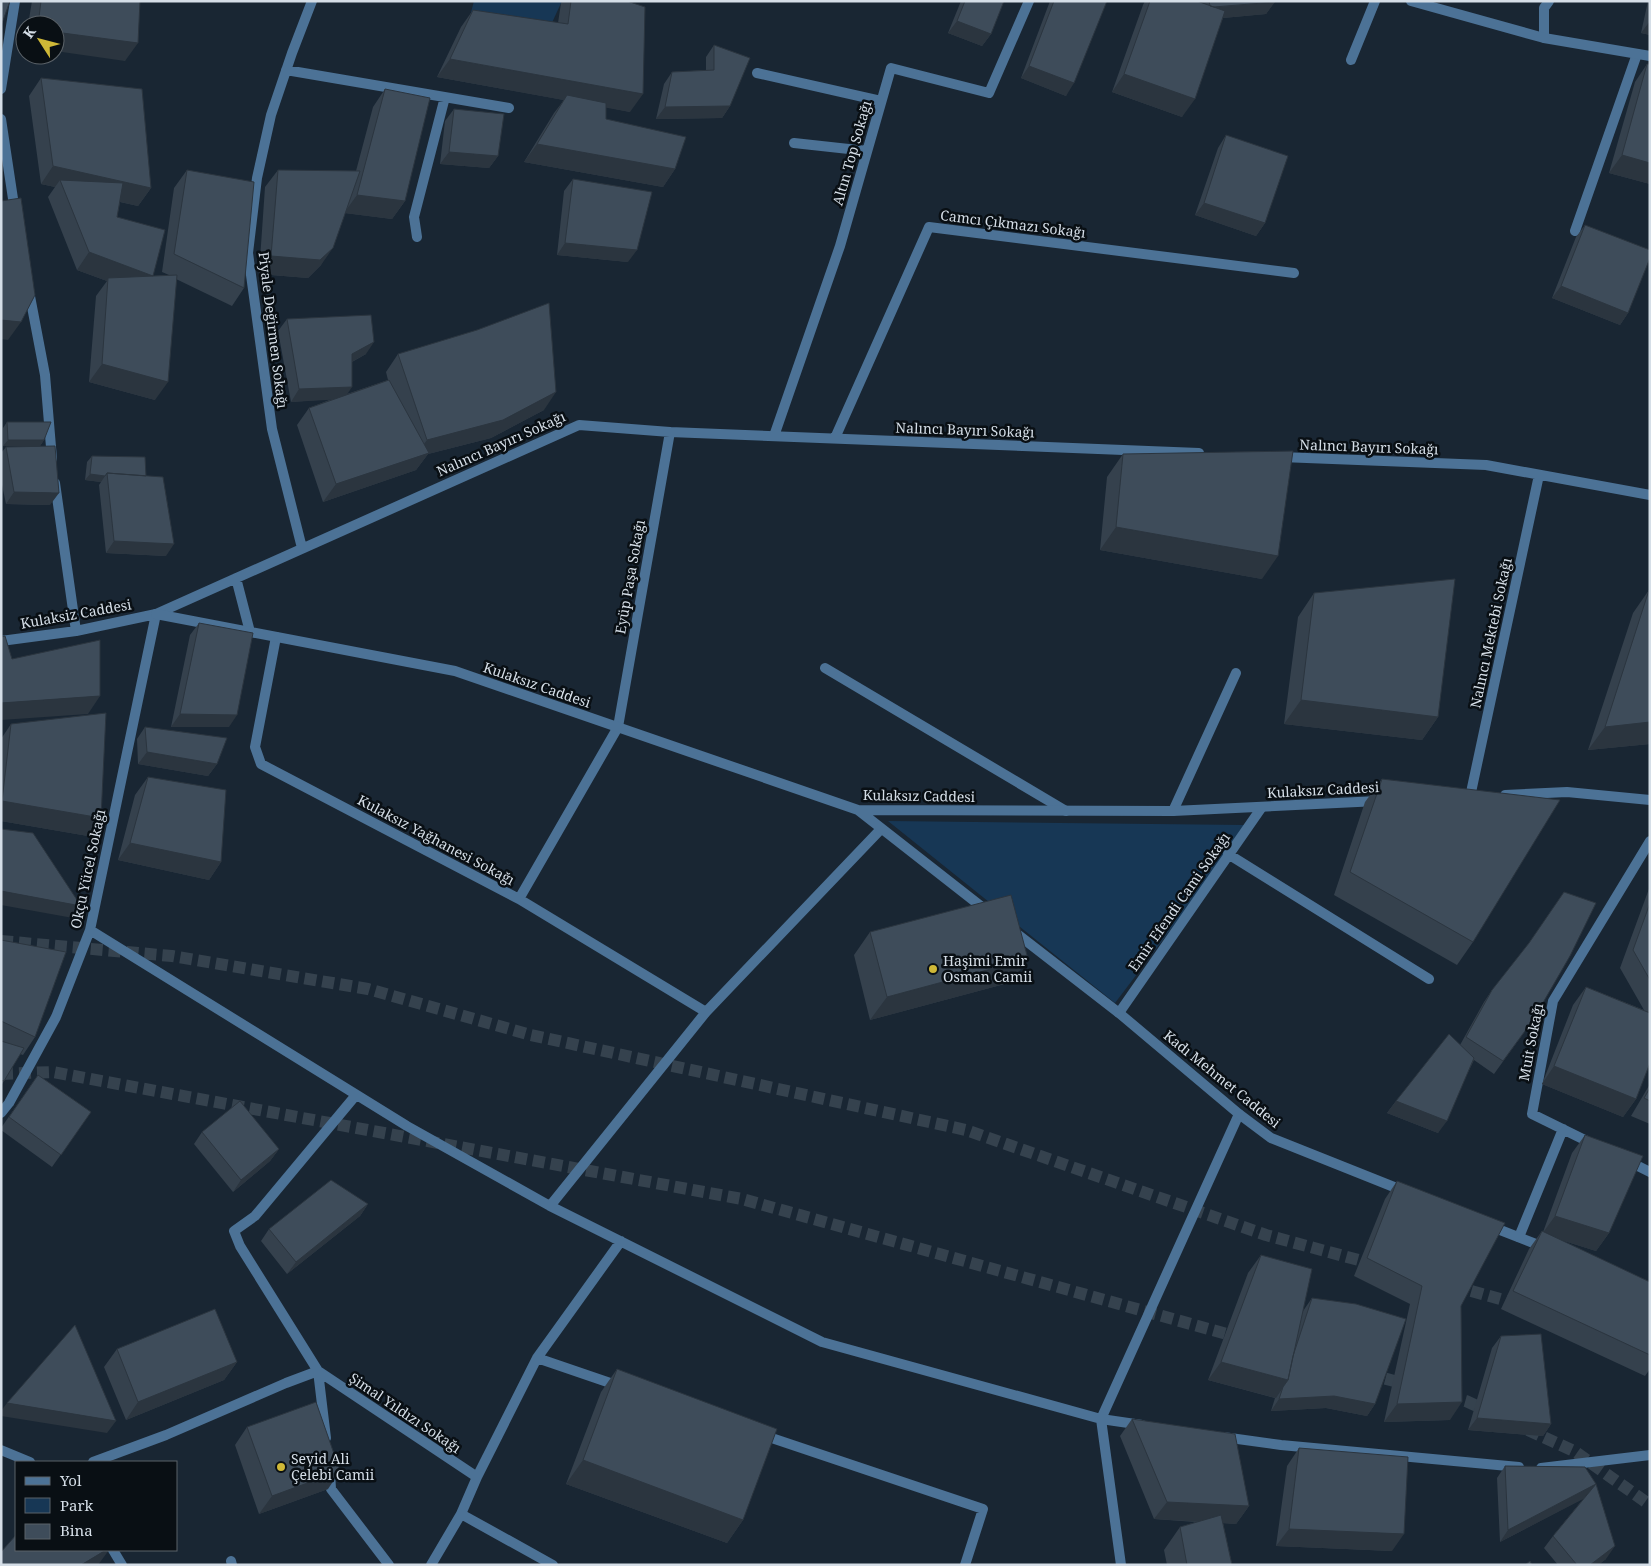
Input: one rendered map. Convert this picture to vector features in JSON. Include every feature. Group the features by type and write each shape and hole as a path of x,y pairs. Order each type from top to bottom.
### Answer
{"street":[{"path":"1,89 15,1"},
{"name":"Piyale Değirmen Sokağı","path":"302,548 272,429 248,253 257,178 272,115 286,70 312,1"},
{"name":"Altın Top Sokağı","path":"774,436 840,246 891,68 989,93 1029,1"},
{"path":"1351,60 1376,1"},
{"path":"1411,1 1544,38 1650,56"},
{"path":"1544,38 1544,8 1549,1"},
{"path":"1576,231 1637,54"},
{"path":"286,70 509,108"},
{"path":"758,73 881,101"},
{"path":"417,237 414,216 444,97"},
{"path":"1,119 11,195 17,223"},
{"path":"794,143 867,151"},
{"path":"1,182 11,195"},
{"name":"Camcı Çıkmazı Sokağı","path":"835,438 929,227 1294,273"},
{"path":"27,280 45,375 53,470 76,631"},
{"name":"Nalıncı Bayırı Sokağı","path":"156,614 580,424 670,432 1210,454"},
{"name":"Eyüp Paşa Sokağı","path":"519,899 618,727 670,432"},
{"name":"Nalıncı Bayırı Sokağı","path":"1269,456 1486,465 1650,495"},
{"name":"Nalıncı Mektebi Sokağı","path":"1470,797 1539,475"},
{"path":"236,578 250,632"},
{"name":"Kulaksız Caddesi","path":"156,614 455,671 858,810 1172,811 1384,801"},
{"name":"Kulaksiz Caddesi","path":"1,640 76,631 156,614"},
{"name":"Okçu Yücel Sokağı","path":"1,1113 9,1103 56,1017 90,930 156,614"},
{"name":"Kulaksız Yağhanesi Sokağı","path":"276,637 255,747 261,764 519,899 706,1012"},
{"path":"824,668 1066,811"},
{"path":"1172,811 1236,672"},
{"path":"1499,796 1567,792 1650,800"},
{"name":"Emir Efendi Cami Sokağı","path":"1119,1012 1262,807"},
{"name":"Kadı Mehmet Caddesi","path":"858,810 1119,1012 1239,1114 1272,1138 1418,1197"},
{"path":"550,1206 706,1012 881,829"},
{"name":"Muit Sokağı","path":"1650,841 1553,1001 1532,1114 1650,1172"},
{"path":"1228,854 1429,979"},
{"path":"90,930 407,1126 550,1206 822,1342 1101,1419 1148,1426"},
{"path":"356,1095 256,1216 234,1231 240,1246 318,1371 332,1489 390,1565"},
{"path":"1121,1565 1101,1419 1239,1114"},
{"path":"1519,1237 1562,1129"},
{"path":"1481,1222 1555,1252"},
{"path":"431,1565 462,1514 477,1477 537,1358 621,1241"},
{"path":"537,1358 630,1389"},
{"path":"96,1461 166,1435 318,1371"},
{"name":"Şimal Yıldızı Sokağı","path":"318,1371 477,1477"},
{"path":"751,1430 983,1510 965,1565"},
{"path":"1215,1436 1281,1445 1530,1468 1650,1455"},
{"path":"1,1450 28,1461"},
{"path":"462,1514 553,1565"},
{"path":"114,1551 122,1565"}],"green space":[{"path":"474,1 562,1 544,40 470,16"},
{"path":"888,821 1244,825 1228,854 1115,1003"}],"building":[{"path":"1,1 10,1 1,26"},
{"path":"41,1 140,1 138,43 65,33 65,15 39,15"},
{"path":"571,1 627,1 645,7 643,94 450,59 473,10 568,24"},
{"path":"965,1 1004,1 991,34 957,21"},
{"path":"1054,1 1107,1 1074,83 1029,66"},
{"path":"1150,1 1197,1 1225,11 1195,99 1124,74"},
{"path":"1209,1 1275,2 1214,7 1210,6"},
{"path":"714,45 750,58 730,106 665,107 672,72 714,70"},
{"path":"1647,64 1650,64 1650,163 1622,155"},
{"path":"41,78 142,89 151,188 53,166"},
{"path":"385,89 430,98 405,201 357,195"},
{"path":"567,95 606,103 606,119 686,137 675,169 537,144"},
{"path":"454,109 504,114 498,156 449,152"},
{"path":"1226,135 1288,156 1265,223 1204,203"},
{"path":"187,170 254,182 244,288 174,254"},
{"path":"278,170 360,171 333,248 320,260 271,256"},
{"path":"573,179 652,192 637,250 565,243"},
{"path":"60,180 123,183 117,217 165,230 153,276 89,252"},
{"path":"21,198 35,295 21,322 1,320 1,201"},
{"path":"1585,225 1650,250 1650,258 1628,313 1561,286"},
{"path":"177,275 168,382 102,364 108,278"},
{"path":"549,303 556,392 503,420 427,440 398,354 477,330"},
{"path":"371,315 374,342 352,354 352,387 299,389 287,319"},
{"path":"389,380 429,453 336,484 309,408"},
{"path":"7,422 51,422 44,440 8,440"},
{"path":"55,446 59,493 14,492 6,447"},
{"path":"1293,451 1278,556 1116,527 1123,454"},
{"path":"92,456 145,457 146,476 107,473 105,476 90,474"},
{"path":"107,473 163,477 174,544 114,541"},
{"path":"1455,579 1438,717 1301,700 1314,593"},
{"path":"1649,590 1650,722 1605,727"},
{"path":"199,623 253,633 237,715 180,714"},
{"path":"5,636 12,659 100,640 100,696 1,703 1,637"},
{"path":"106,713 101,818 2,801 11,724"},
{"path":"145,727 227,738 217,764 147,752"},
{"path":"148,777 226,790 221,862 130,843"},
{"path":"1382,779 1560,800 1473,942 1350,872"},
{"path":"1,829 33,833 81,906 1,891"},
{"path":"1564,892 1596,903 1570,956 1533,1020 1503,1061 1466,1037 1492,990 1529,943"},
{"name":"Haşimi Emir Osman Camii","path":"1011,895 1028,959 887,997 870,932"},
{"path":"1650,903 1650,980 1633,950"},
{"path":"1,940 66,952 35,1037 1,1021"},
{"path":"1586,987 1650,1013 1650,1063 1636,1099 1554,1066"},
{"path":"1449,1034 1474,1058 1447,1121 1396,1101"},
{"path":"1,1041 24,1048 4,1081 1,1080"},
{"path":"38,1075 91,1112 61,1155 9,1117"},
{"path":"1650,1088 1650,1101 1644,1098"},
{"path":"240,1101 279,1149 241,1180 202,1132"},
{"path":"1585,1135 1643,1156 1609,1233 1555,1216"},
{"path":"331,1180 368,1204 296,1262 269,1229"},
{"path":"1397,1181 1505,1223 1461,1306 1462,1402 1397,1404 1422,1286 1367,1258"},
{"path":"1542,1231 1650,1282 1650,1355 1513,1291"},
{"path":"1261,1255 1312,1269 1288,1380 1221,1362"},
{"path":"1312,1298 1356,1304 1406,1319 1375,1404 1334,1396 1279,1399 1283,1387 1288,1380 1293,1356"},
{"path":"215,1309 237,1362 138,1402 117,1349"},
{"path":"75,1325 116,1421 7,1403"},
{"path":"1541,1334 1551,1424 1477,1418 1501,1336"},
{"path":"617,1369 777,1429 743,1520 583,1460"},
{"name":"Seyid Ali Çelebi Camii","path":"316,1402 340,1471 272,1496 247,1427"},
{"path":"1132,1419 1235,1434 1249,1506 1167,1502"},
{"path":"1299,1448 1408,1457 1404,1534 1289,1529"},
{"path":"1505,1466 1585,1467 1596,1484 1508,1530"},
{"path":"1596,1484 1615,1546 1590,1565 1577,1565 1553,1536"},
{"path":"1221,1515 1232,1565 1187,1565 1180,1527"},
{"path":"15,1536 15,1551 104,1551 81,1565 1,1565 1,1552"}],"tunnel":[{"path":"1,941 172,956 368,989 531,1035 966,1130 1266,1235 1377,1265"},
{"path":"1,1074 53,1072 742,1199 1241,1338"},
{"path":"1454,1286 1521,1305"},
{"path":"1368,1374 1409,1385"},
{"path":"1448,1396 1466,1401 1490,1412"},
{"path":"1528,1430 1574,1451 1650,1505"}],"place":[{"name":"Haşimi Emir Osman Camii","path":"933,969"},
{"name":"Seyid Ali Çelebi Camii","path":"281,1467"}]}
